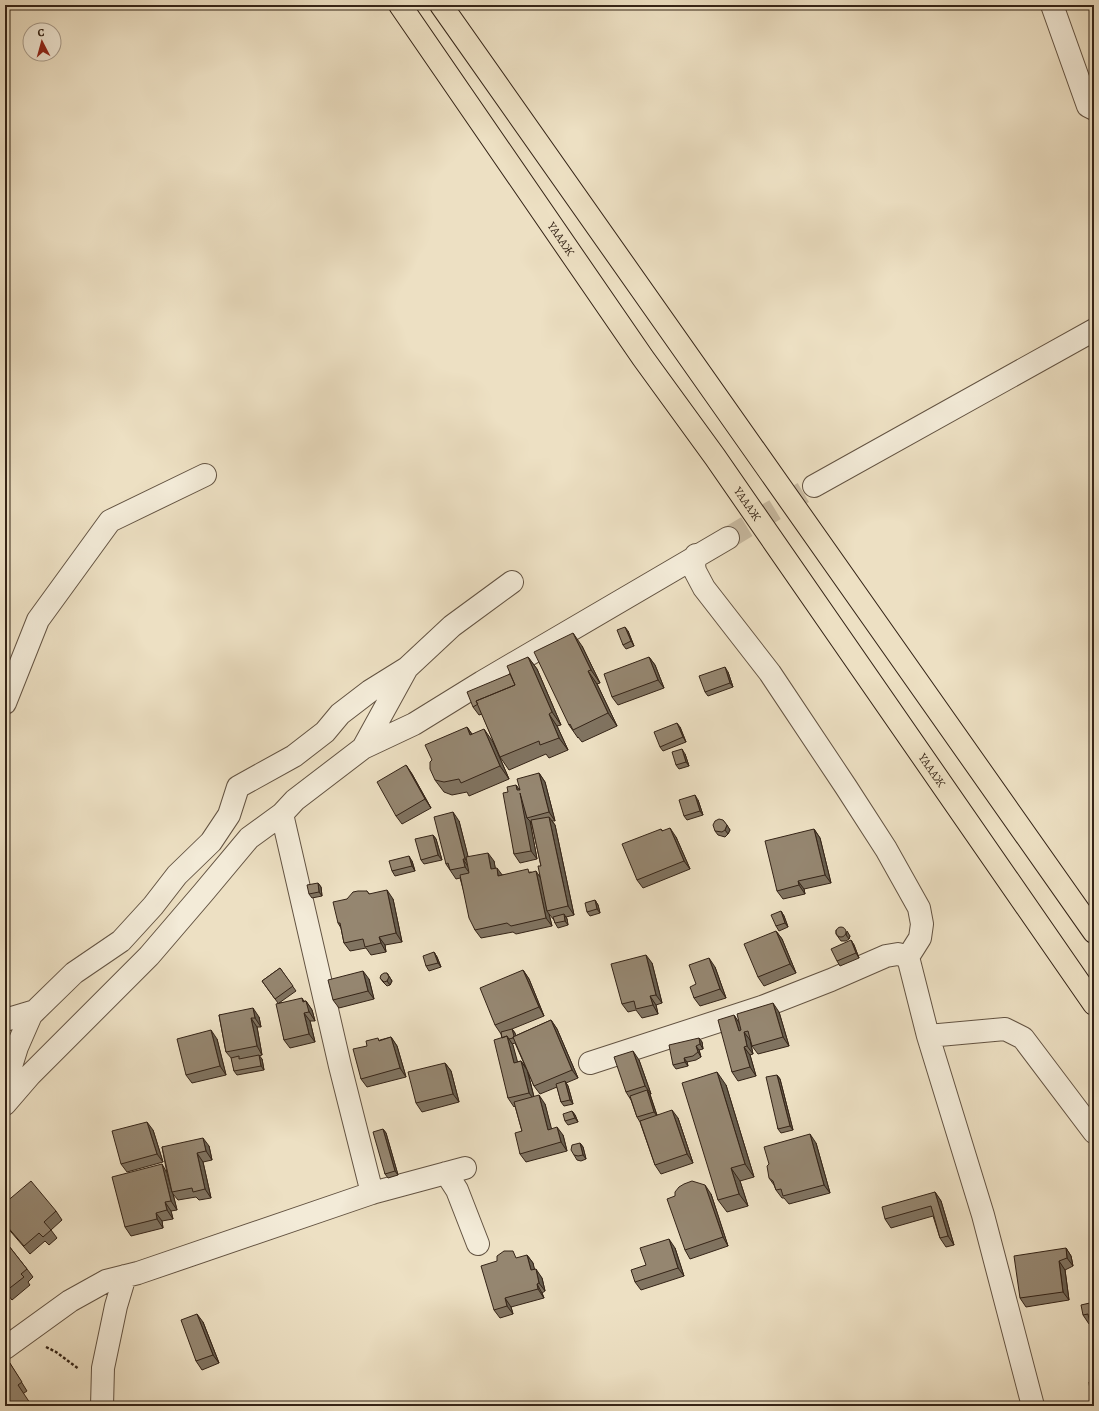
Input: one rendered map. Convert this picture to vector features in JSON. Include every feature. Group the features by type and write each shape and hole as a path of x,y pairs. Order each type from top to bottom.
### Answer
{"highway":[{"name":"ҮАААЖ","path":"400,5 643,358 724,470 1094,1004"},
{"path":"441,5 1094,932"}],"street":[{"path":"1052,5 1088,106 1094,109"},
{"path":"814,486 1094,330"},
{"path":"5,703 38,620 110,521 205,475"},
{"path":"8,1101 30,1075 149,956 249,838 282,814 295,800 363,748 414,724 696,555 728,538"},
{"path":"696,555 694,565 695,571 704,588 770,673 886,849 919,908 922,924 920,938 908,957 928,1036 983,1215 1033,1406"},
{"path":"8,1101 7,1075 11,1050 31,1015 74,973 121,941 130,932 177,875 211,842 229,815 238,787 294,756 325,732 346,709 370,690 407,668 452,626 512,582"},
{"path":"363,748 407,668"},
{"path":"282,814 340,1066 372,1193"},
{"path":"148,912 163,920 180,920"},
{"path":"130,932 149,956"},
{"path":"590,1063 762,1007 831,980 886,956 898,954 908,957"},
{"path":"5,1020 35,1011"},
{"path":"928,1036 1005,1029 1023,1038 1094,1132"},
{"path":"5,1348 70,1301 106,1280 126,1276 195,1254 372,1193 456,1171 456,1190 478,1244"},
{"path":"102,1400 103,1368 116,1306 126,1276"}],"path":[{"path":"45,1346 76,1366 94,1383 102,1400"}],"building":[{"path":"625,627 631,641 623,645 617,630"},
{"path":"573,633 591,670 588,671 608,713 573,730 570,724 569,725 534,652"},
{"path":"528,657 552,712 549,714 559,738 540,745 539,741 500,757 476,701 515,685 507,666"},
{"path":"649,657 658,680 612,697 604,674"},
{"path":"725,667 730,683 705,692 699,676"},
{"path":"510,674 515,685 476,701 478,704 473,707 467,692"},
{"path":"677,723 683,737 660,747 654,732"},
{"path":"467,727 470,735 484,729 500,766 461,783 459,779 444,782 435,780 430,769 430,762 432,760 425,745"},
{"path":"682,749 686,762 676,765 672,752"},
{"path":"406,765 425,799 396,816 377,782"},
{"path":"539,773 549,812 527,818 520,793 531,851 514,854 503,793 508,792 507,787 516,785 517,790 520,790 517,779"},
{"path":"695,795 700,811 684,816 679,800"},
{"path":"453,812 465,859 463,859 465,867 450,870 448,863 446,864 434,817"},
{"path":"549,817 568,906 547,911 538,866 541,866 531,820"},
{"path":"719,819 723,820 727,825 725,830 722,832 715,831 713,825 715,821"},
{"path":"670,828 684,861 637,880 622,844 661,829 662,831"},
{"path":"814,829 825,875 798,881 799,885 777,891 765,841"},
{"path":"433,835 438,855 421,860 415,839"},
{"path":"488,853 491,869 497,868 498,876 528,869 529,873 536,871 546,918 511,926 507,923 475,930 469,918 460,875 469,873 466,857"},
{"path":"409,856 412,866 392,871 389,861"},
{"path":"318,883 319,892 309,894 307,885"},
{"path":"387,890 396,933 379,937 381,943 365,947 363,939 344,943 340,923 338,923 333,902 347,899 353,892 367,891 369,894"},
{"path":"595,900 597,909 587,912 585,903"},
{"path":"781,911 785,923 776,926 771,915"},
{"path":"564,914 565,921 555,923 553,917"},
{"path":"839,927 843,927 845,928 845,936 839,937 836,934 836,930"},
{"path":"776,931 790,964 758,977 744,944"},
{"path":"851,940 856,953 837,961 831,949"},
{"path":"434,952 438,963 426,966 423,956"},
{"path":"646,955 656,995 650,996 653,1005 636,1009 634,1001 622,1004 611,964"},
{"path":"709,958 720,989 694,998 690,987 696,984 689,965"},
{"path":"280,968 293,986 275,999 262,981"},
{"path":"523,970 539,1007 495,1025 480,988"},
{"path":"363,971 368,991 333,1000 328,980"},
{"path":"384,973 387,973 389,977 387,981 384,982 380,978"},
{"path":"302,998 303,1002 306,1001 309,1012 304,1013 309,1034 284,1040 276,1004"},
{"path":"773,1003 783,1037 752,1046 748,1031 744,1032 747,1046 744,1047 750,1067 732,1072 718,1020 734,1015 739,1031 741,1030 737,1014"},
{"path":"253,1008 255,1018 251,1018 257,1046 226,1052 219,1015"},
{"path":"551,1020 572,1070 534,1086 513,1037"},
{"path":"512,1029 514,1036 513,1038 509,1039 507,1036 502,1038 501,1032"},
{"path":"211,1030 220,1066 186,1075 177,1039"},
{"path":"507,1036 514,1063 521,1061 529,1093 508,1098 494,1040"},
{"path":"391,1037 400,1068 361,1079 353,1049 367,1046 366,1041 378,1038 379,1041"},
{"path":"699,1038 700,1044 696,1046 698,1052 693,1056 684,1058 685,1062 673,1065 669,1045"},
{"path":"633,1051 645,1086 626,1092 614,1057"},
{"path":"259,1055 261,1066 234,1071 231,1058 239,1056 239,1059"},
{"path":"445,1063 453,1094 416,1103 408,1072"},
{"path":"717,1072 745,1164 731,1168 739,1194 718,1200 682,1083"},
{"path":"777,1075 790,1126 778,1129 766,1077"},
{"path":"565,1081 570,1100 561,1102 556,1084"},
{"path":"647,1090 654,1112 637,1117 630,1096"},
{"path":"539,1095 548,1130 557,1127 561,1142 520,1154 515,1133 522,1131 514,1102"},
{"path":"672,1110 687,1154 655,1165 640,1121"},
{"path":"572,1111 575,1118 565,1121 563,1114"},
{"path":"147,1122 157,1154 121,1164 112,1131"},
{"path":"383,1129 395,1171 385,1174 373,1132"},
{"path":"810,1134 824,1185 783,1196 781,1189 776,1190 773,1181 769,1178 767,1166 769,1164 764,1147"},
{"path":"203,1138 206,1151 197,1153 205,1189 193,1192 192,1188 172,1192 162,1147"},
{"path":"580,1143 583,1155 574,1155 571,1150 572,1145"},
{"path":"162,1164 171,1201 165,1202 167,1210 156,1213 157,1219 125,1227 112,1177"},
{"path":"31,1181 56,1211 44,1222 51,1230 43,1237 39,1233 24,1246 5,1224 5,1203"},
{"path":"692,1181 705,1185 723,1237 685,1250 667,1199 675,1196 675,1192 679,1187"},
{"path":"935,1192 948,1236 940,1238 931,1206 885,1219 882,1207"},
{"path":"669,1239 678,1268 635,1282 631,1270 646,1265 640,1248"},
{"path":"5,1241 27,1269 21,1274 24,1277 6,1291 5,1291"},
{"path":"1066,1248 1067,1258 1059,1261 1063,1292 1020,1298 1014,1256"},
{"path":"504,1251 513,1251 516,1258 527,1255 531,1270 536,1269 539,1283 537,1284 538,1289 505,1298 507,1306 494,1310 481,1266 497,1261 497,1256"},
{"path":"1094,1302 1094,1328 1091,1328 1088,1314 1083,1315 1081,1305"},
{"path":"197,1314 213,1355 196,1361 181,1320"},
{"path":"6,1357 22,1382 18,1385 32,1406 5,1406"},
{"path":"1094,1381 1094,1391 1090,1391 1089,1382"}],"tunnel":[{"path":"728,538 814,486"}]}
